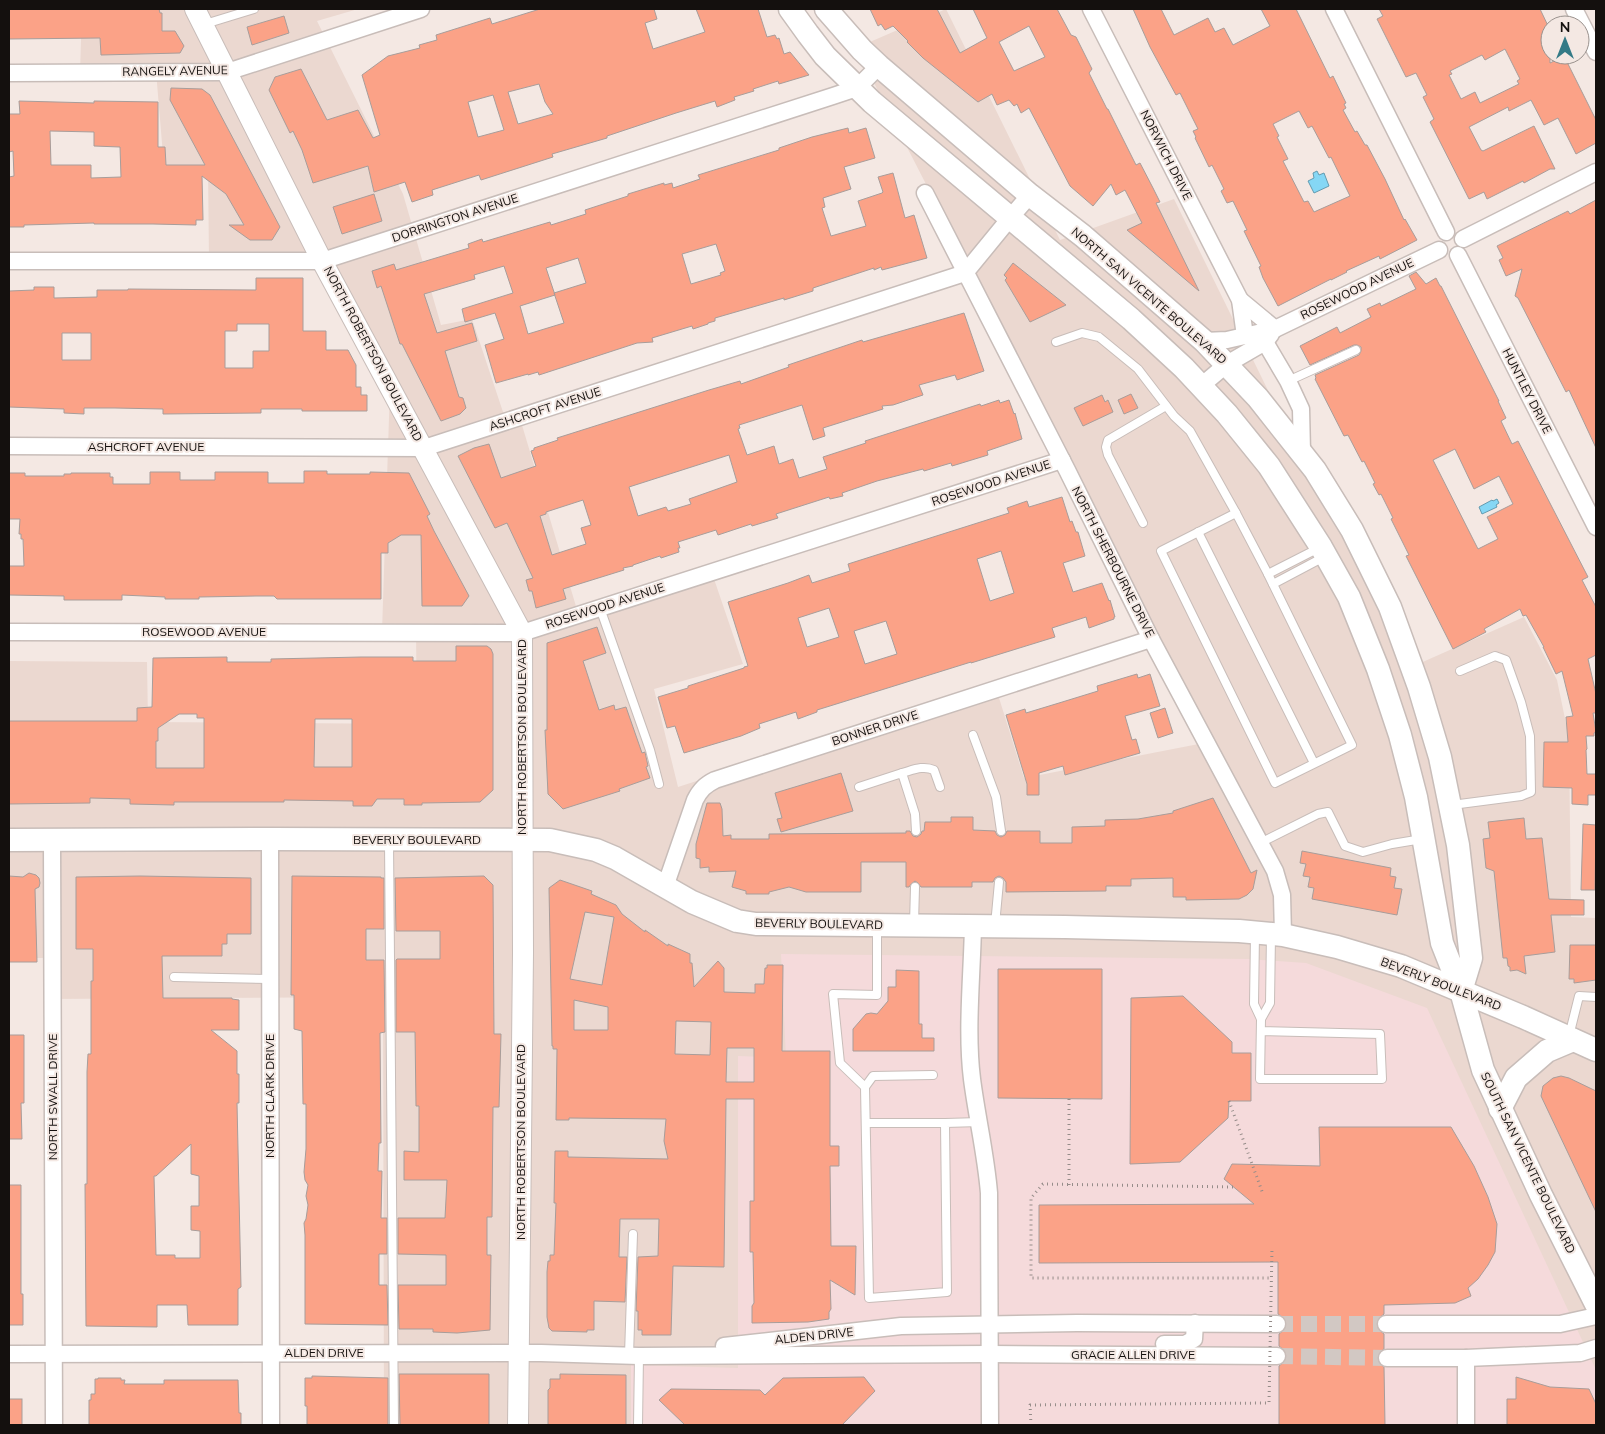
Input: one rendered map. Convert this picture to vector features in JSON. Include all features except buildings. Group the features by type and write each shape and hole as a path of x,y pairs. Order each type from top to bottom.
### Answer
{"main road":[{"path":"790,9 825,56 857,88 1131,319 1184,368 1227,414 1269,466 1349,597 1378,669 1400,735 1416,797 1442,943 1461,991"},
{"name":"NORTH SAN VICENTE BOULEVARD","path":"826,9 856,44 879,66 1204,341 1258,398 1316,470 1352,530 1390,607 1419,687 1440,757 1458,845 1471,958 1461,991"},
{"name":"BEVERLY BOULEVARD","path":"9,840 550,840 596,850 615,858 710,910 737,921 756,924 1066,927 1270,934 1337,947 1401,966 1596,1050"},
{"name":"SOUTH SAN VICENTE BOULEVARD","path":"1461,991 1483,1070 1540,1195 1596,1304"},
{"path":"1500,1109 1516,1078 1548,1051 1571,1039"}],"street":[{"name":"RANGELY AVENUE","path":"9,73 227,72 421,9"},
{"name":"NORWICH DRIVE","path":"1091,9 1240,300 1245,336"},
{"path":"1334,9 1446,232"},
{"path":"1574,9 1596,52"},
{"name":"NORTH ROBERTSON BOULEVARD","path":"199,17 322,261 522,633 522,973 518,1425"},
{"name":"DORRINGTON AVENUE","path":"9,261 322,261 824,100 857,88 879,66"},
{"path":"1463,238 1596,172"},
{"name":"NORTH SHERBOURNE DRIVE","path":"925,193 1062,460 1151,639 1276,872 1282,895 1270,934"},
{"path":"965,273 1030,195"},
{"path":"1454,231 1463,238 1463,248 1458,255 1446,256 1439,250 1438,242 1446,232 1454,231"},
{"name":"ROSEWOOD AVENUE","path":"1204,341 1227,340 1276,329 1439,250"},
{"name":"HUNTLEY DRIVE","path":"1458,255 1596,527"},
{"name":"ASHCROFT AVENUE","path":"9,446 424,448 965,273"},
{"name":"NORWICH DRIVE","path":"1240,300 1276,329"},
{"name":"ROSEWOOD AVENUE","path":"1201,386 1227,364 1265,342 1276,329"},
{"path":"1265,342 1301,409 1302,452"},
{"name":"ROSEWOOD AVENUE","path":"9,632 522,633 1062,460"},
{"name":"BONNER DRIVE","path":"665,887 695,800 706,784 1151,639"},
{"name":"NORTH CLARK DRIVE","path":"270,839 271,1425"},
{"name":"NORTH SWALL DRIVE","path":"52,840 54,1425"},
{"path":"984,927 970,1036 972,1079 986,1160 989,1193 990,1425"},
{"path":"1386,1324 1560,1324 1596,1316"},
{"path":"990,1324 1277,1324"},
{"name":"ALDEN DRIVE","path":"634,1355 901,1326 990,1324"},
{"path":"1144,1355 1162,1344 1185,1344 1194,1339 1195,1324"},
{"path":"1387,1358 1466,1358 1580,1353 1596,1348"},
{"name":"ALDEN DRIVE","path":"9,1354 990,1354"},
{"name":"GRACIE ALLEN DRIVE","path":"990,1354 1277,1356"},
{"path":"1466,1358 1466,1425"}],"lane":[{"path":"199,17 254,9"},
{"path":"1056,342 1082,333 1099,337 1138,369 1174,416 1190,431 1236,513 1273,584 1352,745 1276,783 1161,551 1236,513"},
{"path":"1288,382 1356,350"},
{"path":"1143,523 1108,455 1106,447 1108,440 1166,406"},
{"path":"1198,532 1314,763"},
{"path":"1268,574 1323,552"},
{"path":"1273,584 1323,552"},
{"path":"600,608 650,750 659,784"},
{"path":"1450,805 1522,796 1531,792 1530,736 1506,660 1495,656 1460,671"},
{"path":"974,735 996,796 1001,831"},
{"path":"860,786 923,767 934,770 940,787"},
{"path":"902,773 915,814 916,831"},
{"path":"1260,844 1318,814 1328,812 1345,846 1363,852 1392,844 1423,839"},
{"path":"389,840 394,1425"},
{"path":"984,927 1000,882"},
{"path":"914,926 915,887"},
{"path":"865,1087 840,1063 833,994 877,995 877,926"},
{"path":"1261,1031 1380,1034 1382,1079 1260,1079 1261,1019 1254,1004 1270,934"},
{"path":"1261,1019 1270,1003 1270,934"},
{"path":"174,977 270,978"},
{"path":"1571,1039 1579,996 1596,997"},
{"path":"933,1075 873,1076 865,1087 869,1298 947,1292 945,1122"},
{"path":"866,1123 980,1122"},
{"path":"633,1234 634,1355 638,1425"}],"path":[{"path":"1070,1098 1070,1185"},
{"path":"1229,1101 1263,1194"},
{"path":"1233,1187 1043,1184 1031,1198 1031,1278 1271,1278"},
{"path":"1031,1425 1030,1405 1269,1403 1272,1248"}],"shaded area":[{"path":"82,9 358,9 317,21 403,194 441,325 472,319 505,418 519,415 578,613 713,576 743,664 654,689 678,787 995,685 1024,778 1209,742 1092,507 856,48 946,9 1060,240 1174,199 1407,669 1524,617 1557,680 1569,738 1571,917 1596,918 1596,1425 384,1425 383,997 46,999 49,958 9,958 9,661 147,662 148,722 417,724 416,631 382,632 390,387 321,259 209,260 208,168 164,167 156,71 80,73"},
{"path":"781,954 1248,959 1306,963 1427,1008 1596,1370 1596,1425 631,1425 631,1365 738,1368 738,1056 786,1058"}],"water":[{"path":"1317,171 1319,175 1324,173 1329,186 1314,193 1308,181 1314,178 1313,173"},
{"path":"1497,499 1499,503 1496,505 1497,507 1482,514 1479,507"}],"tunnel":[{"path":"1277,1324 1386,1324"},
{"path":"1277,1356 1387,1358"}]}
